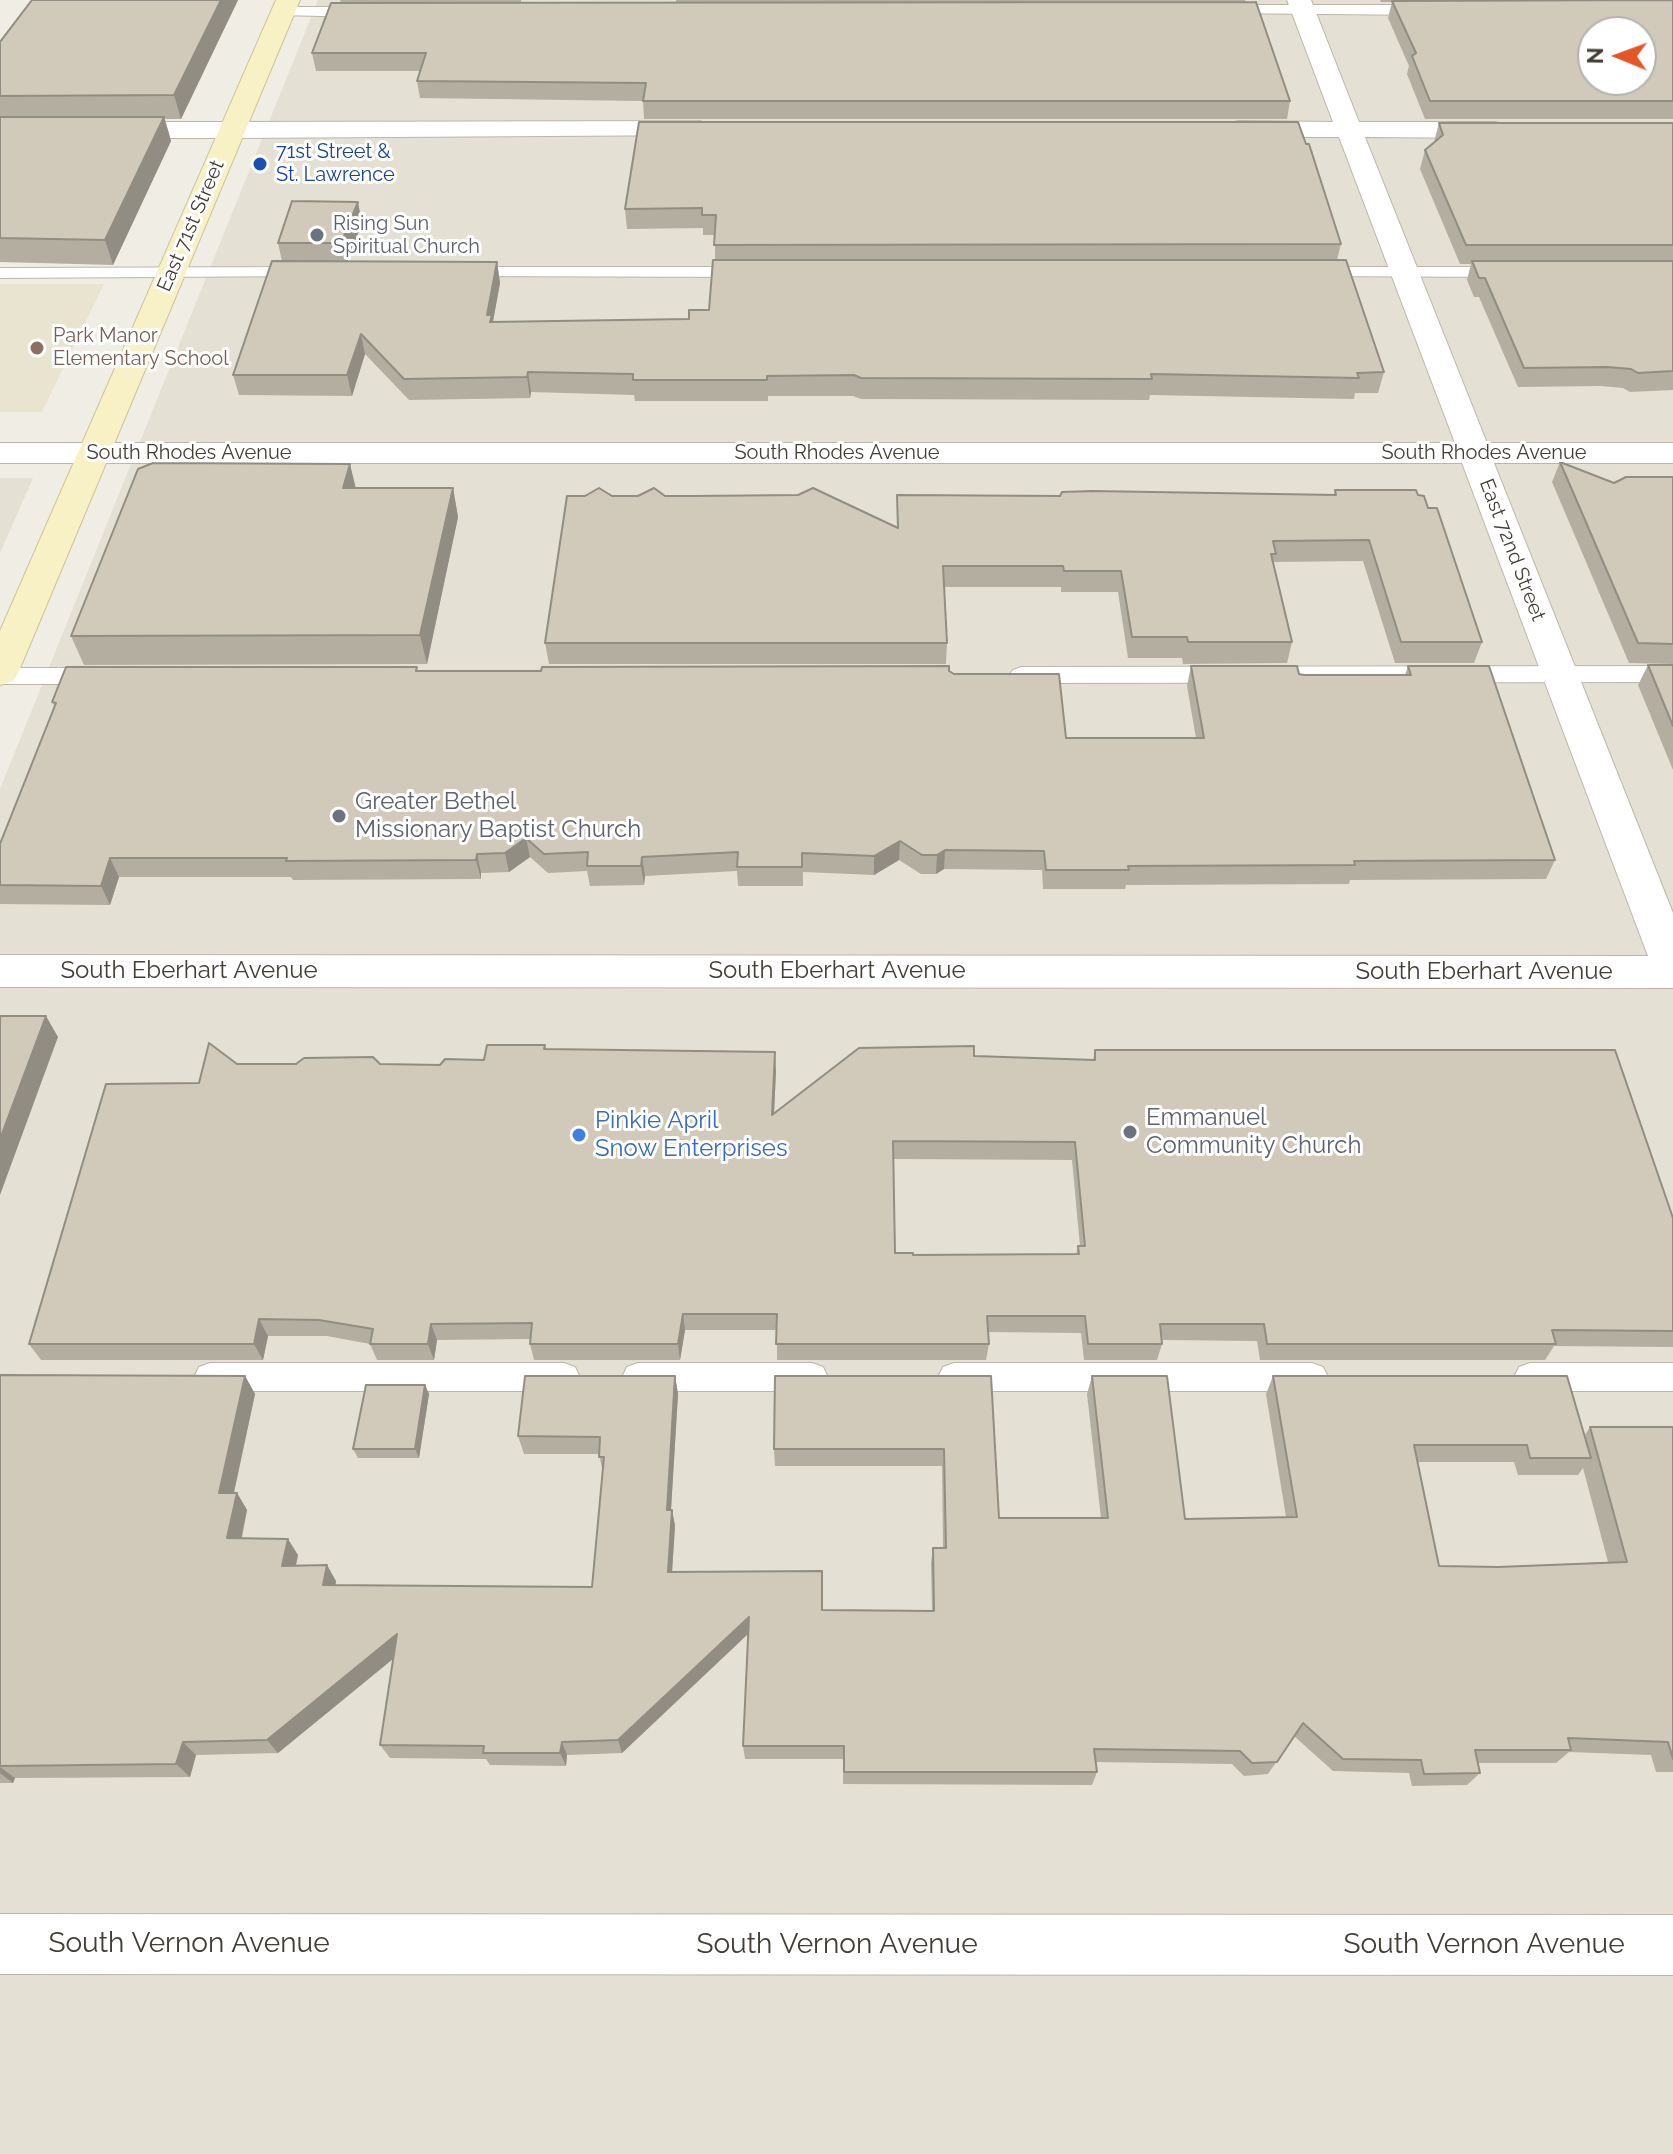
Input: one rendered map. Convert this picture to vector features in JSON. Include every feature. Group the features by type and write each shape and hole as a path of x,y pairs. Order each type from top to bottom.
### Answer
{"main road":[{"name":"East 71st Street","path":"0,674 286,6"}],"street":[{"name":"East 72nd Street","path":"1301,5 1673,966"},
{"path":"0,130 724,129"},
{"path":"1217,129 1517,130"},
{"name":"South Rhodes Avenue","path":"0,453 1673,453"},
{"name":"South Eberhart Avenue","path":"0,971 1673,972"},
{"name":"South Vernon Avenue","path":"0,1944 1673,1945"}],"lane":[{"path":"1208,10 1301,5 1437,10"},
{"path":"286,6 388,12"},
{"path":"0,273 319,272"},
{"path":"445,272 777,272"},
{"path":"1297,272 1530,272"},
{"path":"0,674 128,676"},
{"path":"1005,675 1673,674"},
{"path":"175,1377 844,1377"},
{"path":"924,1377 1338,1377"},
{"path":"1498,1377 1673,1377"}],"shaded area":[{"path":"318,0 1673,0 1673,2154 0,2154 0,789"},
{"name":"Park Manor Elementary School","path":"0,284 104,284 42,412 0,412"},
{"path":"0,478 33,478 0,553"}],"building":[{"path":"32,0 221,0 174,95 0,96 0,42"},
{"path":"1673,0 1673,101 1430,101 1412,56 1416,53 1392,1"},
{"path":"1256,2 1290,101 643,101 646,83 417,81 426,53 312,53 331,3"},
{"path":"0,117 164,117 105,240 0,238"},
{"path":"639,122 1298,122 1306,144 1309,144 1341,244 714,245 716,215 702,215 702,208 625,209"},
{"path":"1439,123 1673,123 1673,245 1466,245 1425,150 1443,135"},
{"path":"292,201 358,202 341,243 278,243"},
{"path":"713,260 1346,260 1384,372 1357,373 1359,378 1151,374 1152,379 861,378 854,375 767,376 767,380 633,380 633,374 528,372 527,377 404,379 361,334 347,375 233,375 272,261 497,262 487,315 492,315 490,322 689,319 689,310 709,310"},
{"path":"1472,261 1673,261 1673,371 1638,373 1631,369 1607,367 1524,368 1485,278 1479,278"},
{"path":"1560,462 1614,483 1626,477 1673,477 1673,644 1638,643"},
{"path":"153,463 350,464 343,488 453,488 420,635 71,636 138,469"},
{"path":"599,488 612,496 638,496 654,488 665,496 694,496 798,495 813,488 898,528 897,495 1060,496 1062,492 1092,491 1336,495 1335,490 1416,490 1418,495 1424,496 1428,508 1437,508 1482,642 1401,642 1369,540 1273,541 1276,554 1271,554 1292,642 1188,642 1187,637 1132,637 1121,571 1064,571 1063,566 943,566 947,643 545,643 567,496 585,496"},
{"path":"1648,665 1673,665 1673,726"},
{"path":"949,666 949,671 954,674 1059,674 1066,738 1204,738 1191,666 1297,666 1299,674 1304,675 1411,675 1408,666 1489,666 1555,860 1354,861 1355,865 1128,866 1129,870 1046,870 1044,851 945,850 937,855 922,855 900,841 874,856 802,853 802,867 737,867 738,852 642,857 641,866 587,866 588,852 544,854 526,838 505,853 477,854 476,860 110,858 101,886 0,885 0,844 56,703 52,702 66,667 417,667 416,671 541,671 542,667"},
{"path":"0,1016 46,1016 0,1139"},
{"path":"209,1043 237,1064 296,1064 304,1058 373,1057 380,1064 440,1065 445,1059 484,1060 487,1045 545,1045 544,1049 775,1052 772,1115 859,1048 974,1046 974,1056 1095,1060 1095,1050 1615,1050 1673,1218 1673,1331 1552,1330 1556,1344 1267,1344 1264,1324 1160,1324 1162,1344 1088,1344 1085,1316 987,1316 989,1344 776,1344 777,1314 683,1314 678,1344 530,1344 532,1323 431,1324 428,1344 370,1344 373,1329 319,1320 259,1319 254,1344 29,1344 106,1084 199,1083","holes":["893,1141 1075,1142 1085,1246 1078,1246 1079,1254 895,1253"]},
{"path":"0,1375 245,1376 219,1493 237,1493 227,1538 288,1539 282,1566 327,1565 323,1585 592,1587 604,1457 599,1457 600,1437 518,1436 525,1376 675,1376 667,1510 672,1510 668,1572 822,1571 822,1610 934,1611 933,1548 946,1548 944,1449 774,1449 775,1376 991,1376 999,1518 1108,1518 1092,1376 1167,1376 1185,1519 1297,1517 1273,1376 1567,1376 1591,1458 1530,1458 1527,1445 1414,1445 1439,1566 1627,1562 1590,1427 1673,1427 1673,1759 1668,1742 1568,1738 1571,1750 1475,1750 1480,1773 1424,1774 1421,1760 1343,1759 1303,1723 1277,1762 1252,1763 1240,1751 1094,1749 1097,1772 844,1772 844,1746 743,1746 749,1617 618,1740 562,1742 560,1753 483,1753 484,1746 380,1745 397,1634 267,1740 183,1742 176,1764 0,1766"},
{"path":"366,1385 425,1385 415,1449 353,1449"}],"place":[{"name":"71st Street & St. Lawrence","path":"260,164"},
{"name":"Rising Sun Spiritual Church","path":"317,235"},
{"name":"Park Manor Elementary School","path":"37,348"},
{"name":"Greater Bethel Missionary Baptist Church","path":"339,816"},
{"name":"Emmanuel Community Church","path":"1130,1132"},
{"name":"Pinkie April Snow Enterprises","path":"579,1135"}]}
